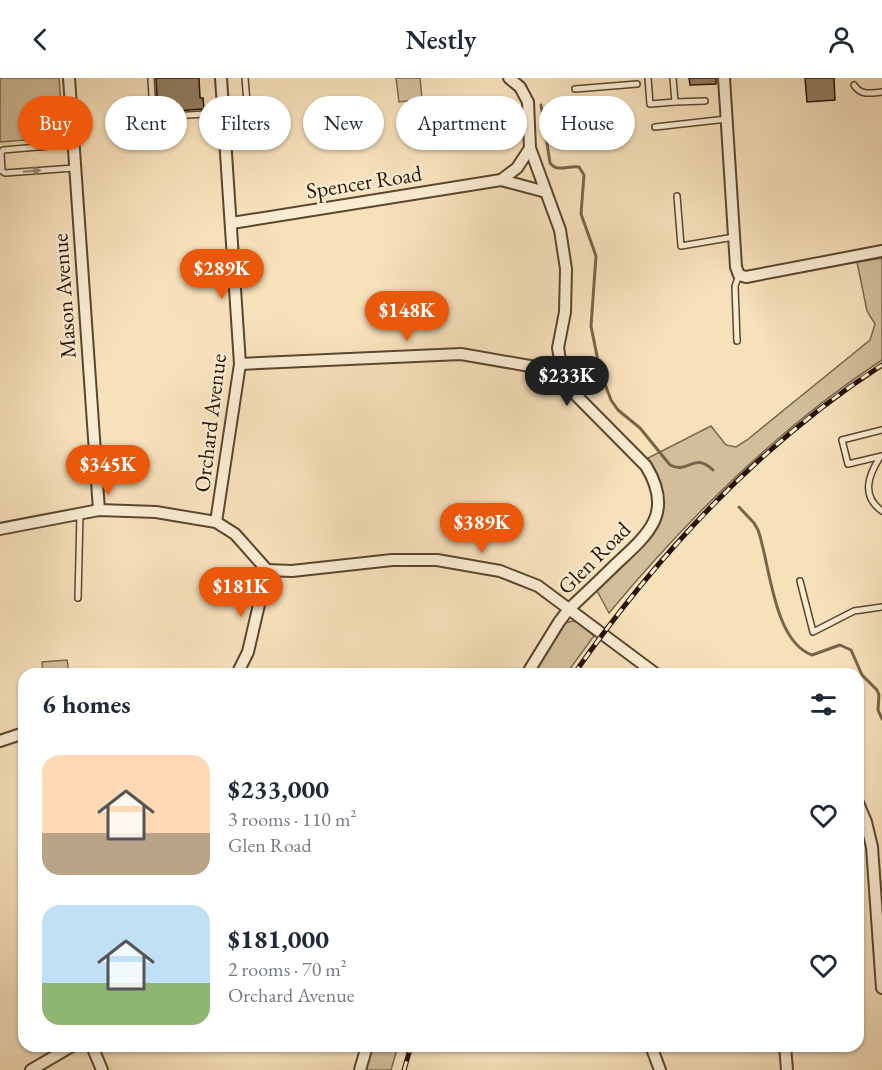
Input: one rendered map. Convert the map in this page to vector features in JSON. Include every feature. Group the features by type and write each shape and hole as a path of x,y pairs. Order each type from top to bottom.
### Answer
{"street":[{"name":"Mason Avenue","path":"69,78 70,96"},
{"name":"Orchard Avenue","path":"221,78 222,96"},
{"path":"509,78 520,87 528,102 530,148 560,230 566,269 564,312 558,348 564,383"},
{"path":"724,78 734,237 739,275 746,277 882,251"},
{"path":"501,180 518,168 530,148"},
{"name":"Mason Avenue","path":"73,150 99,510"},
{"name":"Orchard Avenue","path":"226,150 240,364 216,522 235,534 267,570"},
{"name":"Spencer Road","path":"232,223 501,180 546,192"},
{"name":"Glen Road","path":"240,364 461,354 530,366 564,383 646,466 654,480 658,495 657,516 645,537 569,609 531,668"},
{"path":"0,529 99,510 156,512 216,522"},
{"path":"240,668 248,652 267,570 292,571 392,560 437,560 500,571 538,586 648,668"},
{"path":"0,741 18,735"},
{"path":"864,817 872,847 882,988"},
{"path":"32,1070 62,1052"},
{"path":"94,1052 102,1070"},
{"path":"360,1070 365,1052"},
{"path":"653,1052 660,1070"},
{"path":"786,1052 787,1070"}],"lane":[{"path":"151,78 155,117 199,117"},
{"path":"245,78 246,96"},
{"path":"594,78 595,86"},
{"path":"648,78 650,104 705,101"},
{"path":"674,78 675,102"},
{"path":"575,88 637,84"},
{"path":"854,85 858,91 864,93 882,92"},
{"path":"655,127 727,119"},
{"path":"18,149 3,150 1,171 5,173 74,168"},
{"path":"677,196 681,246 734,237"},
{"path":"737,341 735,286 739,275"},
{"path":"881,457 848,464 842,440 882,430"},
{"path":"881,457 868,481 867,490 875,506 882,512"},
{"path":"78,598 80,514"},
{"path":"800,581 813,632 854,611 882,607"}],"shaded area":[{"path":"0,78 59,78 60,96 18,96 18,141 0,142"},
{"path":"396,78 420,78 422,96 398,96"},
{"path":"882,258 882,360 807,415 736,476 670,543 609,613 597,591 641,548 660,516 663,498 659,479 648,458 711,426 726,445 736,447 870,340 875,324 867,311 857,262"},
{"path":"577,622 594,636 571,668 534,668 547,646 565,623"},
{"path":"67,660 68,668 43,668 42,662"},
{"path":"370,1052 396,1052 391,1070 364,1070"}],"building":[{"path":"156,78 199,78 199,109 187,110 187,96 157,96"},
{"path":"689,78 716,78 716,84 690,85"},
{"path":"805,78 834,78 835,100 807,102"}],"waterway":[{"path":"548,150 550,163 553,166 556,168 579,167 584,175 581,214 596,256 591,326 600,371 611,400 618,410 640,428 670,465 682,467 701,463 713,470"},
{"path":"739,507 758,530 775,600 789,634 799,647 812,655 840,645 851,650 859,668"},
{"path":"864,677 877,690 878,710 882,719"}],"railway":[{"path":"578,668 640,587 713,504 794,430 837,396 882,365"},
{"path":"404,1070 409,1052"}]}
